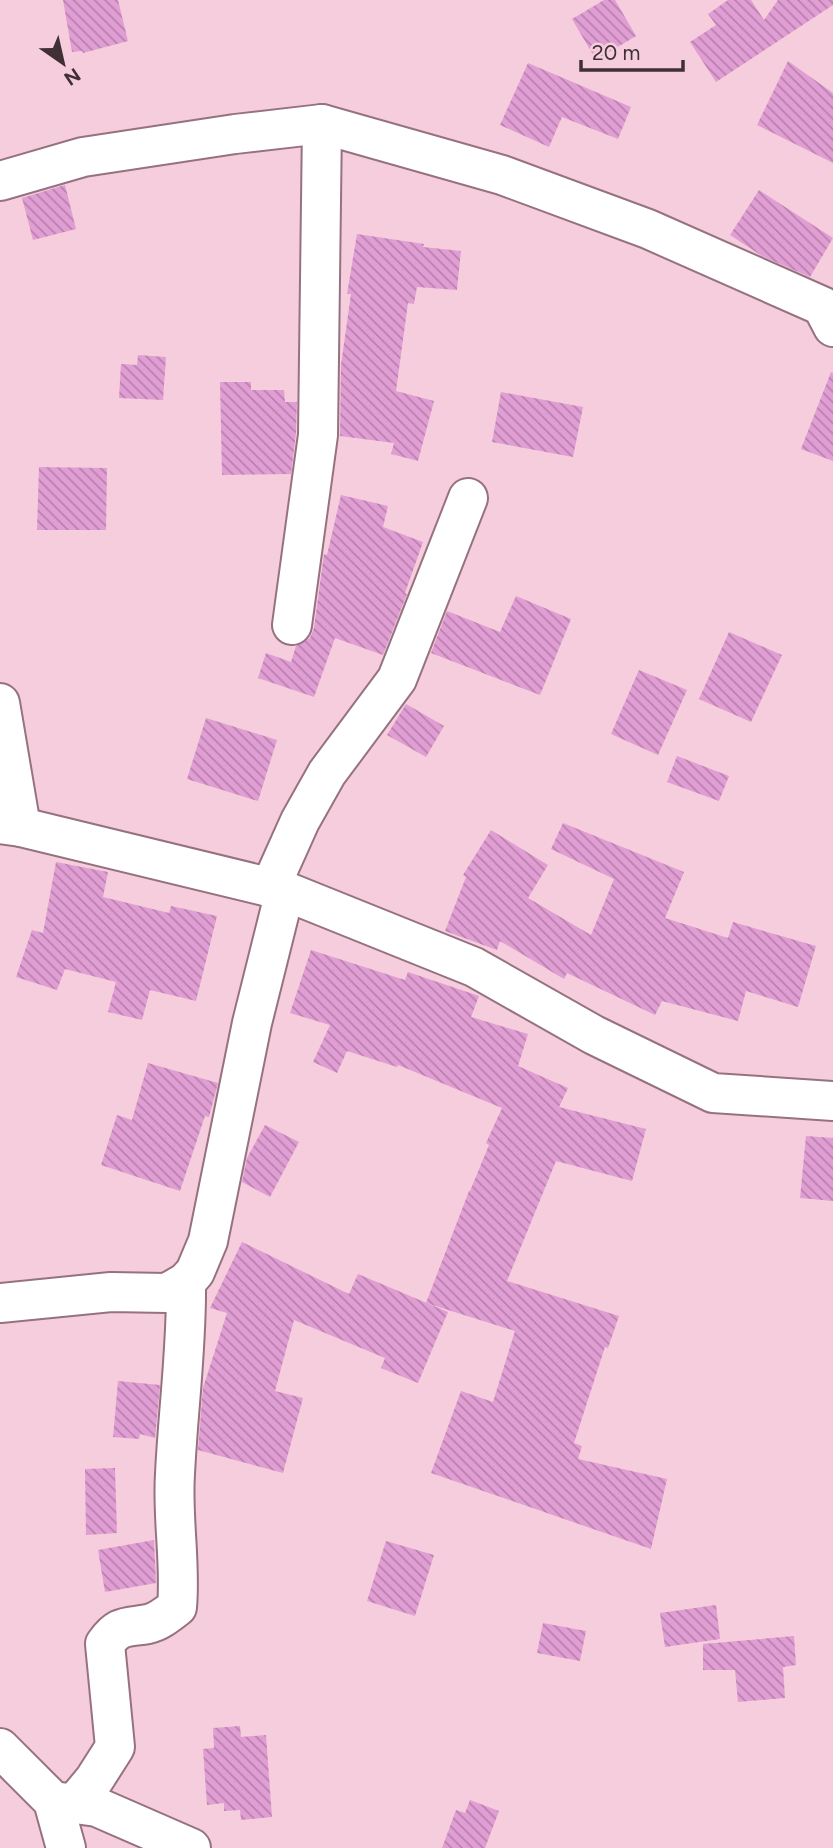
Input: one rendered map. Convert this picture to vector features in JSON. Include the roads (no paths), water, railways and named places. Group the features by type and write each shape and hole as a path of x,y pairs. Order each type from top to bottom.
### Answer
{"street":[{"path":"0,181 83,158 235,134 322,124 502,174 648,229 829,306"},
{"path":"292,625 318,435 322,124"},
{"path":"0,1303 111,1292 167,1293 186,1282 200,1262 208,1241 277,889 300,821 327,773 397,679 468,498"},
{"path":"0,702 10,825 277,889 474,967 594,1035 713,1093 833,1101"},
{"path":"64,1802 94,1780 115,1747 105,1644 114,1631 150,1624 177,1607 174,1474 187,1322 186,1282"},
{"path":"0,1748 64,1802 97,1807 191,1848"},
{"path":"64,1802 66,1848"}]}
